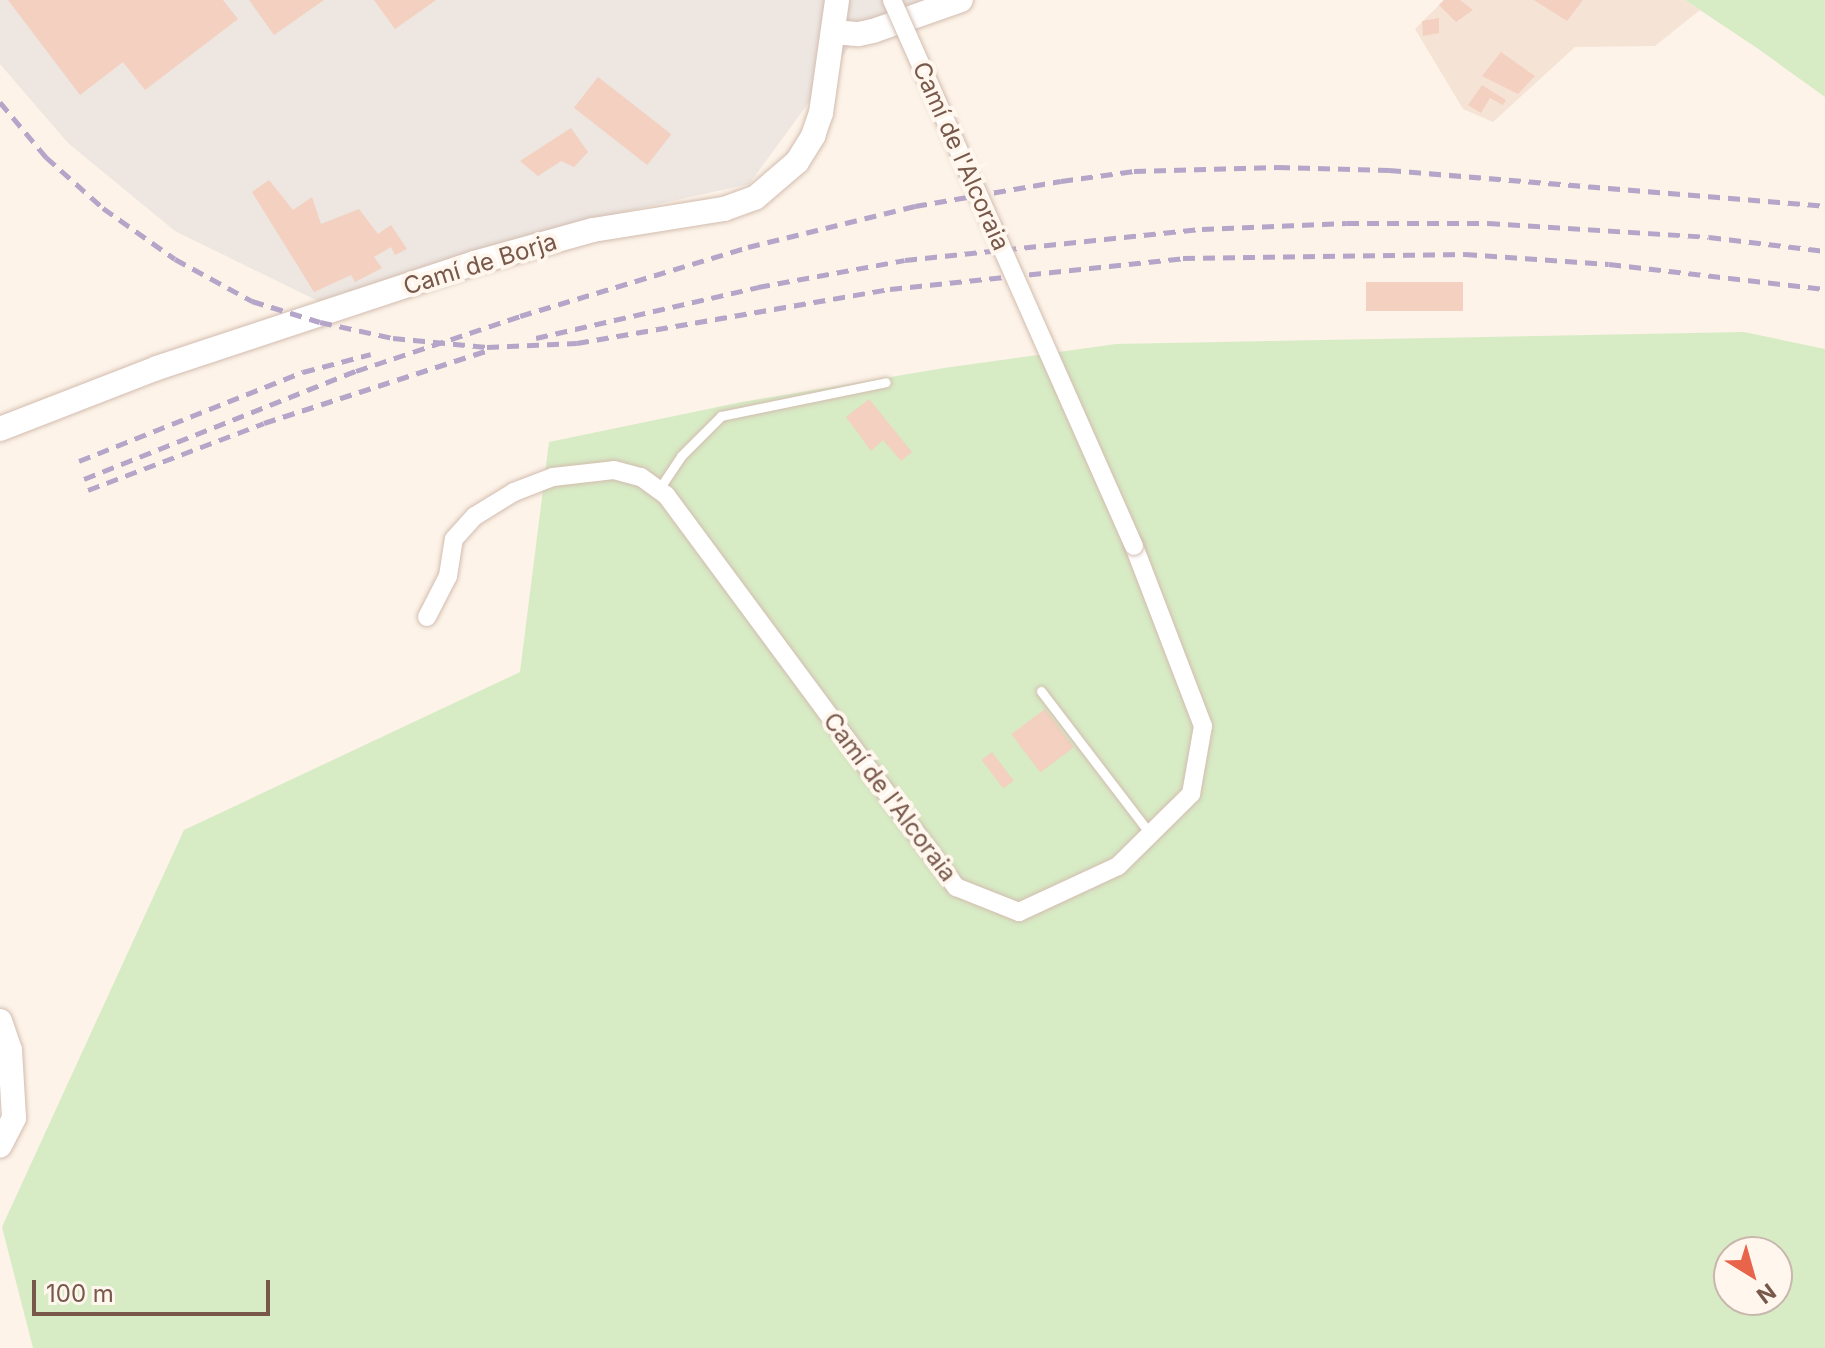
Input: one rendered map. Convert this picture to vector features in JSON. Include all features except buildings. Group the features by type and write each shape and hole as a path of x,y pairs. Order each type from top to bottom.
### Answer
{"street":[{"name":"Camí de Borja","path":"0,429 157,368 474,263 593,230 724,209 755,198 797,162 813,136 821,113 837,0"},
{"name":"Camí de l'Alcoraia","path":"427,617 448,576 454,539 463,526 514,492 553,477 614,470 641,477 659,489 956,887 1019,912 1118,866 1191,794 1203,726 1134,546 892,0"},
{"path":"834,32 859,34 928,5 961,0"},
{"path":"0,1021 10,1050 14,1118 0,1146"}],"lane":[{"path":"659,489 681,456 721,416 886,382"},
{"path":"1041,691 1151,835"}],"shaded area":[{"path":"0,0 964,0 859,34 749,184 636,209 421,268 318,301 175,231 68,143 0,64"},
{"path":"1444,0 1685,0 1700,10 1655,46 1575,47 1493,122 1463,109 1415,29"}],"green space":[{"path":"1685,0 1825,0 1825,97 1757,48"},
{"path":"1744,332 1825,349 1825,1348 33,1348 2,1227 184,830 520,672 549,442 742,402 944,368 1116,344"}],"railway":[{"path":"0,102 46,157 103,208 175,259 252,301 320,322 393,338 487,347 577,343 890,289 1183,258 1465,254 1609,264 1825,289"},
{"path":"84,479 356,371 520,316 748,247 915,206 1061,181 1134,171 1278,167 1389,170 1825,206"},
{"path":"536,338 758,287 905,260 1202,229 1347,223 1488,223 1709,237 1825,251"},
{"path":"88,490 264,423 486,351"},
{"path":"79,461 303,372 371,354"}]}
